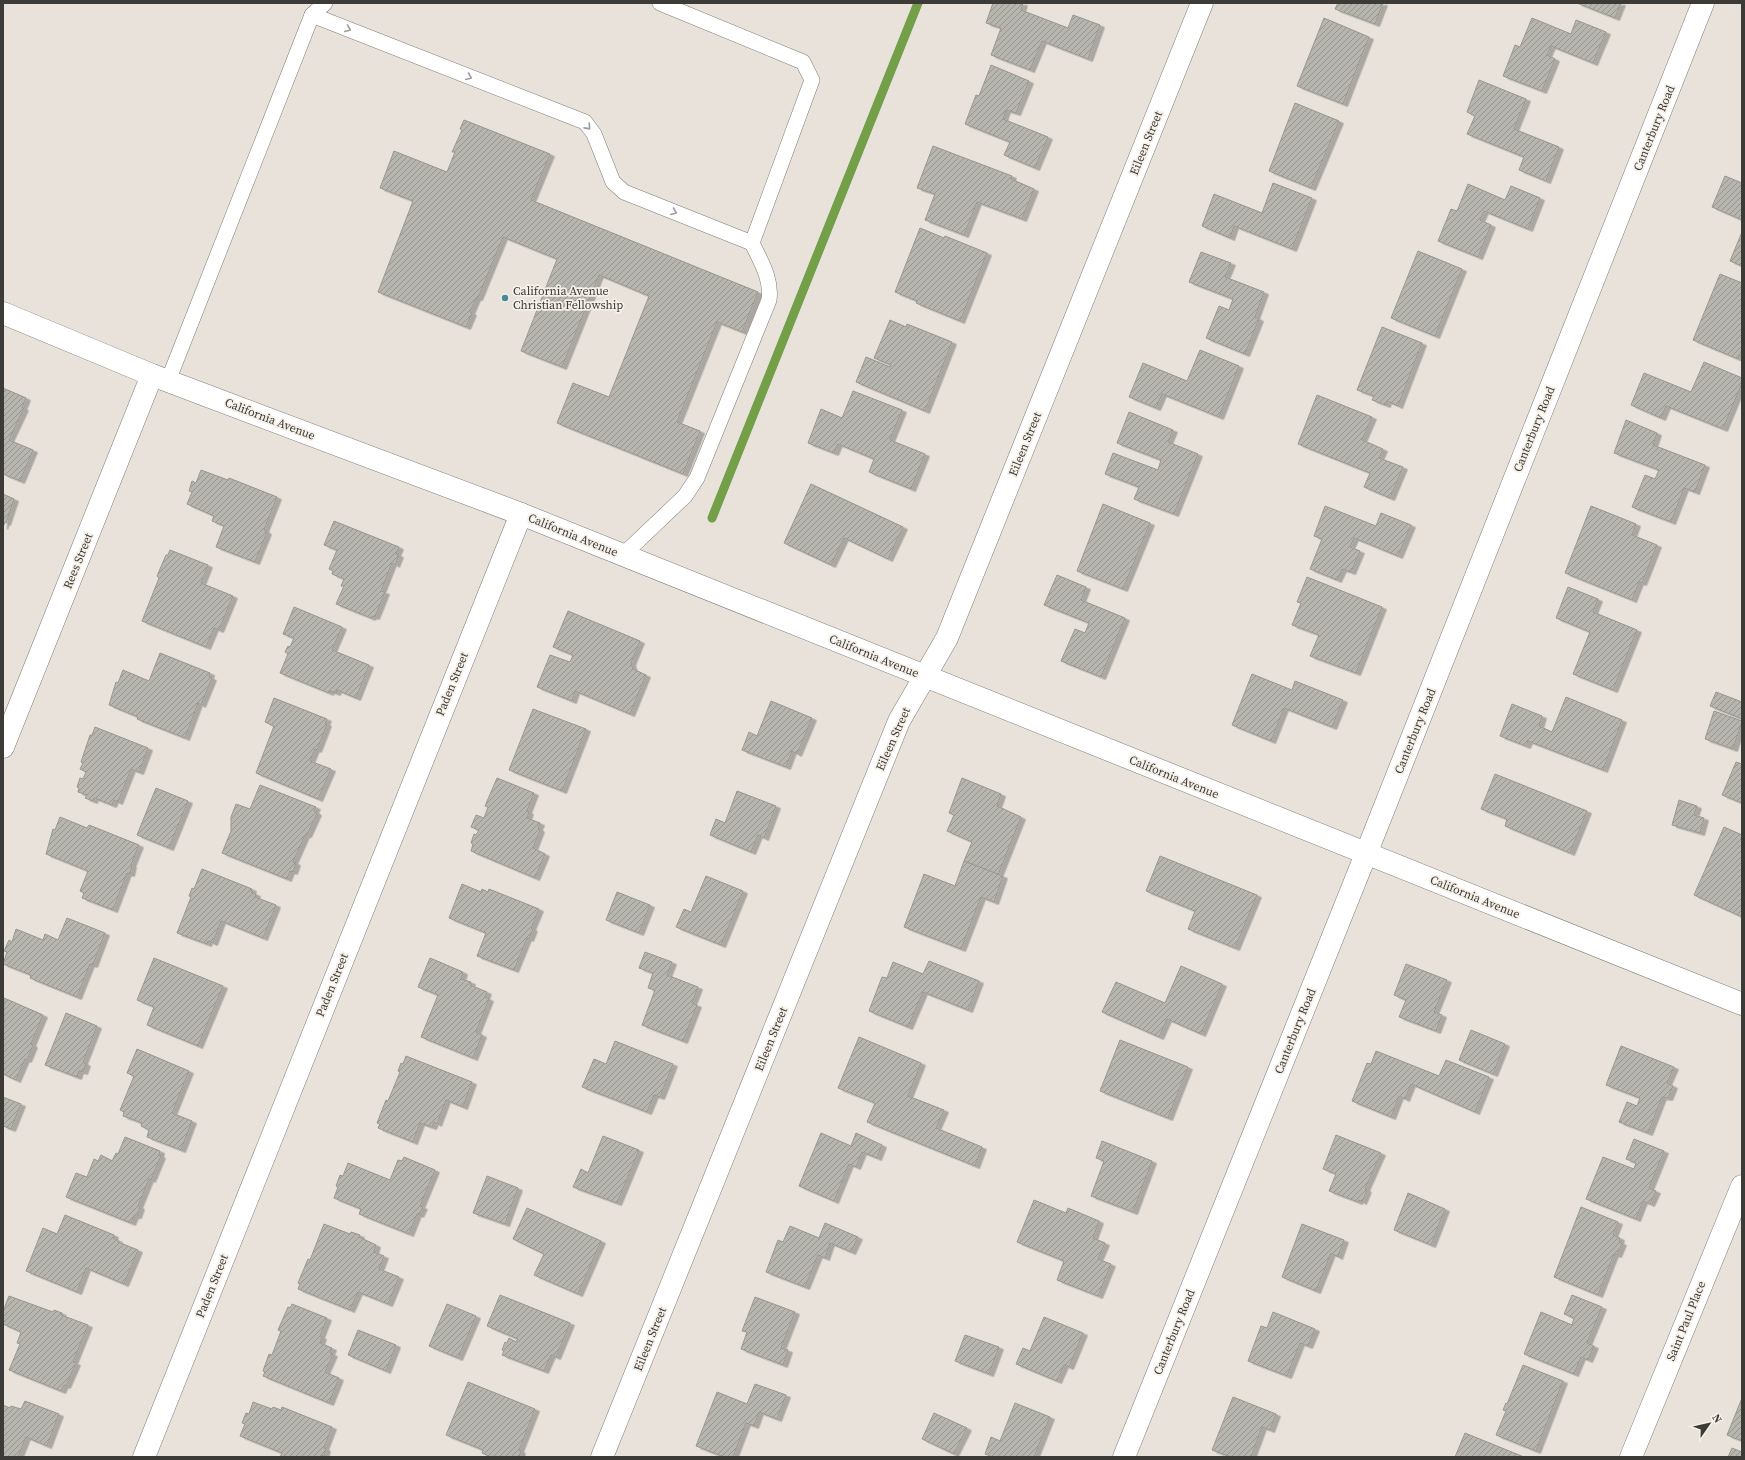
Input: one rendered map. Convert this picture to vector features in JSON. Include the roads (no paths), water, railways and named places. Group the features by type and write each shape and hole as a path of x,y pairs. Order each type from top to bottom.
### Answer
{"street":[{"name":"Eileen Street","path":"602,1457 898,721 947,638 1202,3"},
{"name":"Canterbury Road","path":"1124,1457 1366,854 1704,3"},
{"name":"California Avenue","path":"3,314 160,378 521,514 1742,1004"},
{"name":"Rees Street","path":"3,747 160,378"},
{"name":"Paden Street","path":"144,1457 521,514"},
{"name":"Saint Paul Place","path":"1631,1457 1742,1186"}],"lane":[{"path":"160,378 312,14 326,3"},
{"path":"660,3 803,62 812,80 752,243"},
{"path":"312,14 585,122 594,134 613,182 624,192 752,243 766,270 770,290 769,300 697,478 685,496 622,555"}],"waterway":[{"path":"712,518 918,3"}],"place":[{"name":"California Avenue Christian Fellowship","path":"505,298"}]}
